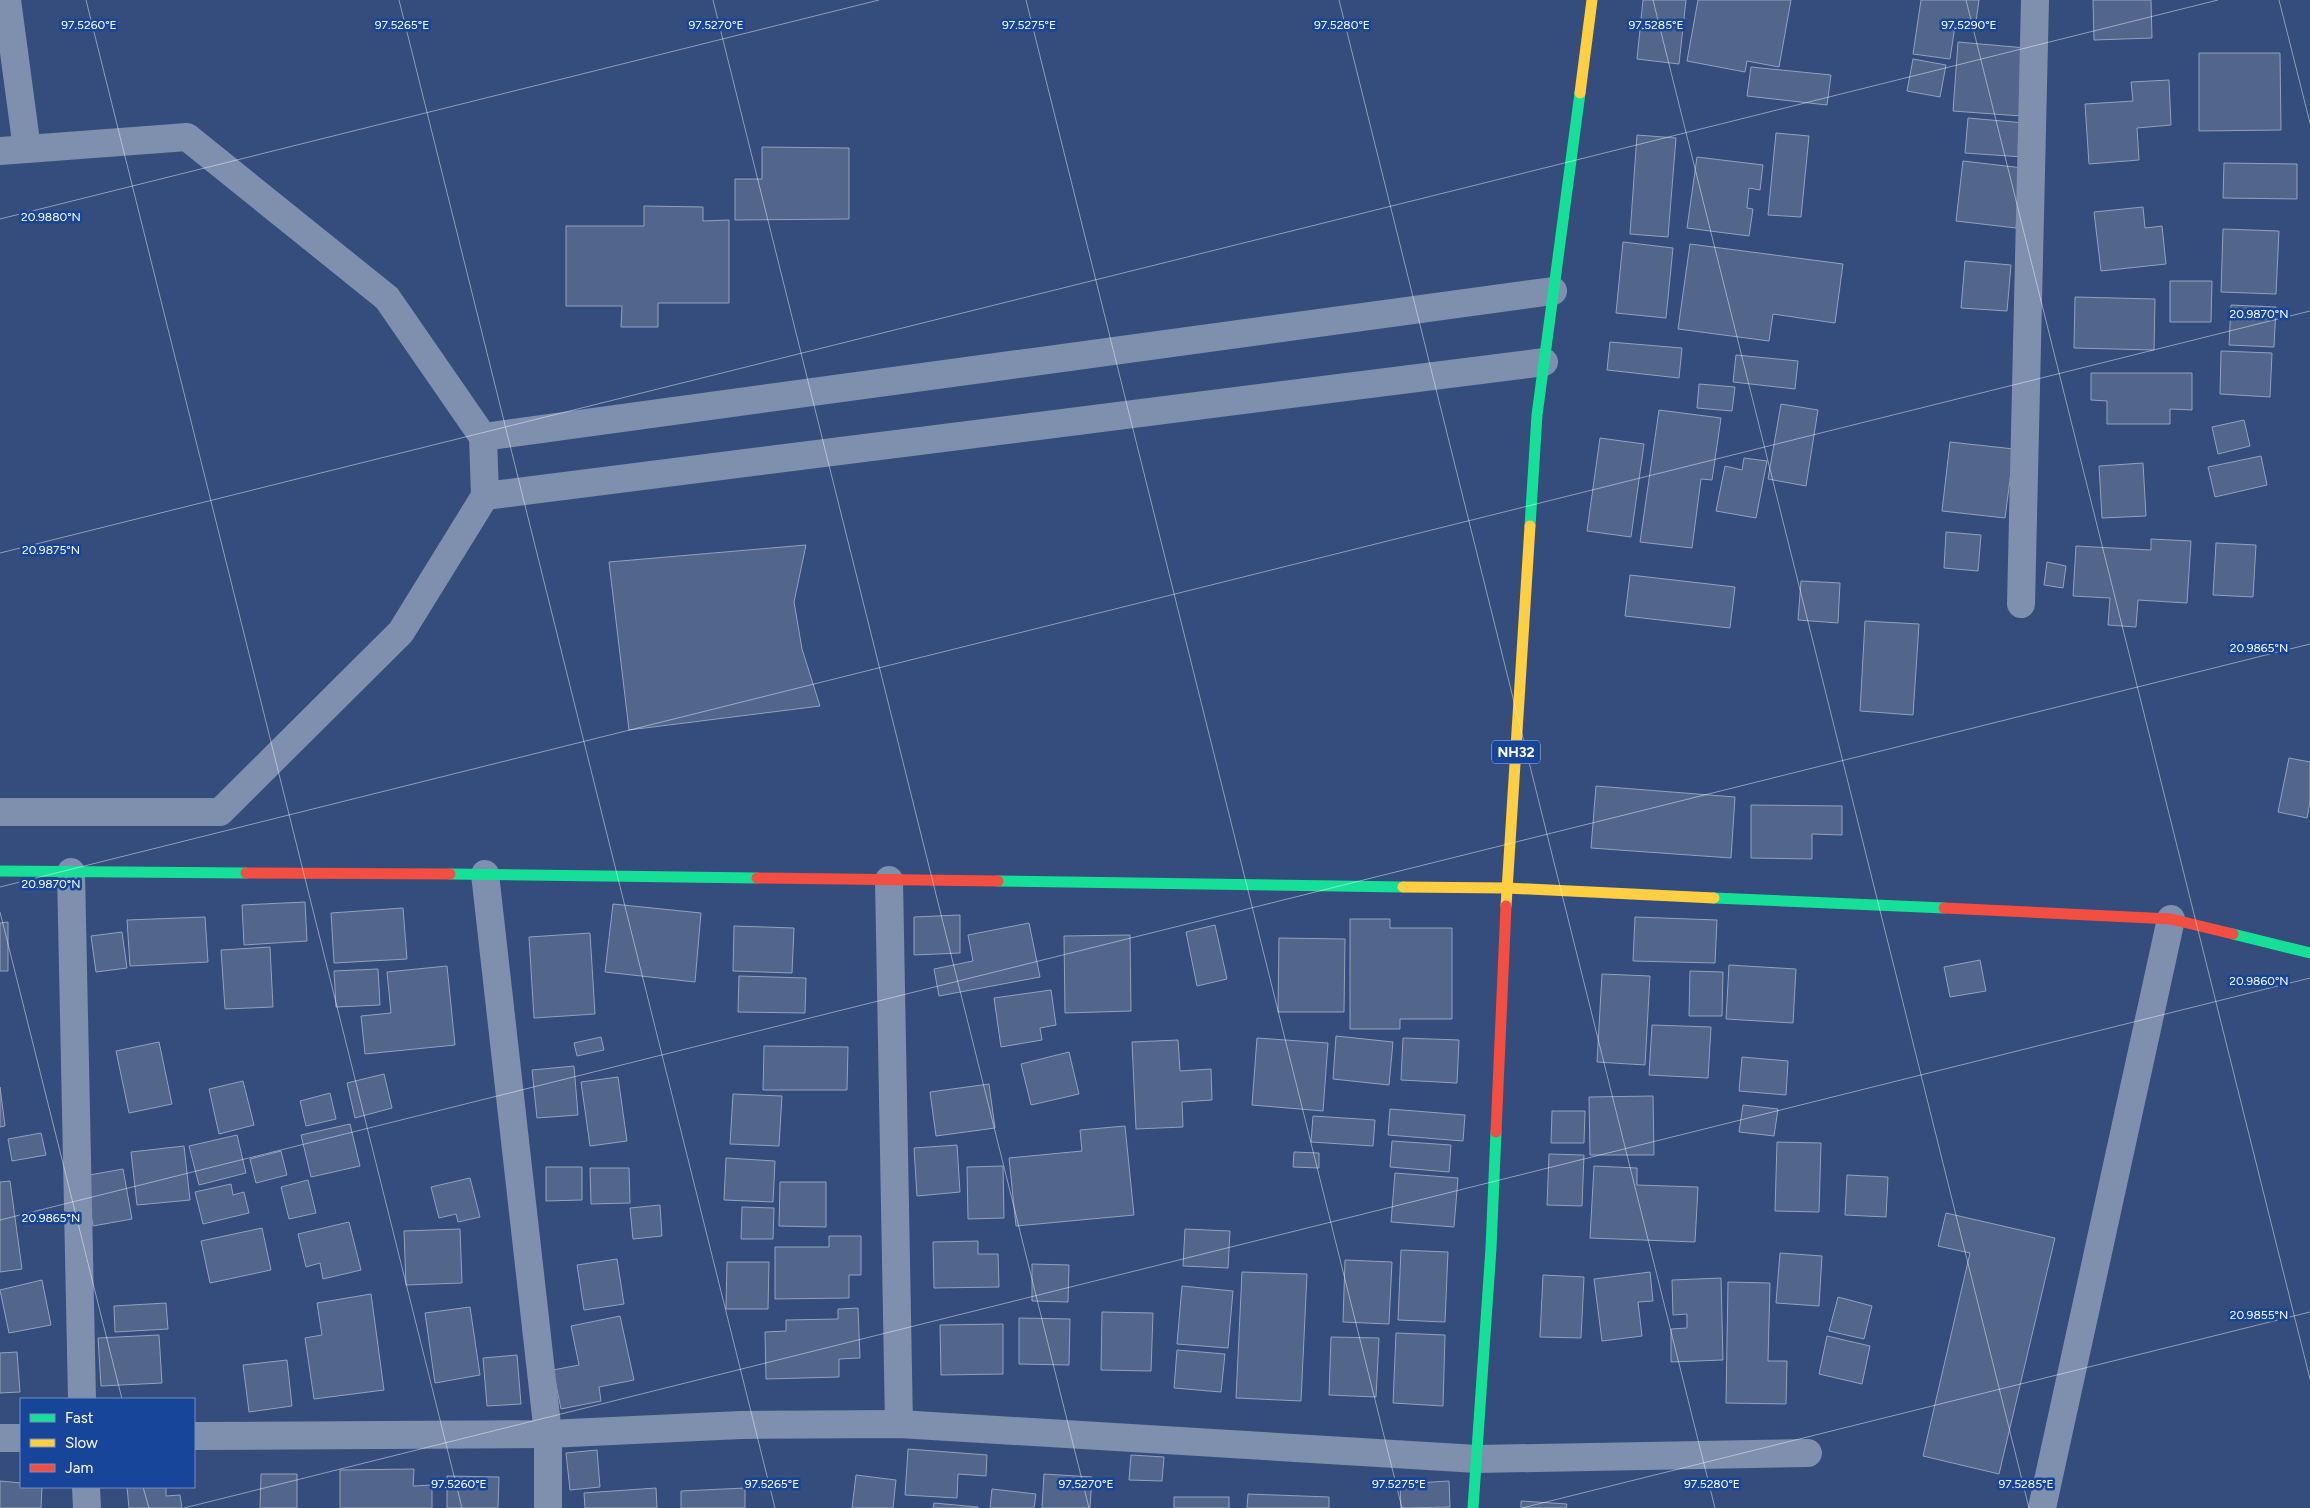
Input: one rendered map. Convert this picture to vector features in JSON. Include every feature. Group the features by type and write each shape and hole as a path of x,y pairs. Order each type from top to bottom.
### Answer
{"main road":[{"name":"NH32","path":"1473,1508 1491,1248 1507,888 1537,415 1592,0"},
{"path":"0,871 485,874 1507,888 2171,919 2310,952"}],"street":[{"path":"7,0 27,149"},
{"path":"2021,604 2035,0"},
{"path":"0,151 187,137 387,298 482,437 485,496 401,632 220,812 0,812"},
{"path":"482,437 1553,291"},
{"path":"485,496 1544,362"},
{"path":"71,872 82,1398"},
{"path":"485,874 548,1434 548,1508"},
{"path":"889,880 899,1424"},
{"path":"2042,1508 2171,919"},
{"path":"195,1436 548,1434 741,1424 899,1424 1477,1458 1808,1453"},
{"path":"0,1438 20,1438"},
{"path":"86,1488 87,1508"}],"building":[{"path":"1643,0 1686,0 1679,64 1637,59"},
{"path":"1698,0 1791,0 1779,67 1747,61 1745,72 1687,61"},
{"path":"1921,0 1979,0 1975,29 1955,26 1950,59 1913,54"},
{"path":"2093,0 2151,0 2152,38 2094,40"},
{"path":"1958,42 2026,48 2021,116 1953,111"},
{"path":"2199,53 2280,53 2281,130 2199,131"},
{"path":"1913,59 1946,65 1940,97 1907,91"},
{"path":"1751,67 1831,75 1827,105 1747,96"},
{"path":"2169,80 2171,125 2137,128 2139,160 2089,164 2085,104 2133,101 2131,82"},
{"path":"1968,118 2025,123 2023,157 1965,153"},
{"path":"1776,133 1809,136 1801,217 1768,215"},
{"path":"1637,135 1676,138 1668,237 1630,234"},
{"path":"762,147 849,148 849,219 735,220 735,179 762,179"},
{"path":"1697,157 1763,165 1760,190 1749,188 1747,208 1753,209 1749,236 1687,228"},
{"path":"1963,161 2023,168 2016,228 1956,221"},
{"path":"2224,163 2297,164 2297,199 2223,198"},
{"path":"644,206 703,207 703,221 729,220 729,303 658,303 658,327 621,327 622,306 566,306 566,226 644,226"},
{"path":"2143,207 2145,228 2162,226 2166,264 2101,271 2094,212"},
{"path":"2223,229 2279,231 2276,294 2221,292"},
{"path":"1623,242 1673,248 1666,318 1616,313"},
{"path":"1690,244 1843,264 1835,323 1773,314 1769,341 1678,329"},
{"path":"1965,261 2011,265 2007,311 1961,308"},
{"path":"2170,281 2212,281 2211,322 2170,322"},
{"path":"2075,297 2155,299 2154,350 2074,348"},
{"path":"2231,305 2276,307 2274,347 2229,345"},
{"path":"1610,342 1682,348 1679,378 1607,370"},
{"path":"2221,351 2272,353 2270,397 2220,394"},
{"path":"1736,355 1798,361 1795,389 1733,382"},
{"path":"2091,373 2192,373 2192,410 2170,409 2170,424 2107,424 2107,401 2091,400"},
{"path":"1699,384 1735,387 1732,411 1697,408"},
{"path":"1781,404 1818,410 1806,486 1768,479"},
{"path":"1659,410 1721,418 1712,480 1701,479 1692,548 1640,542"},
{"path":"2244,420 2250,446 2218,454 2212,427"},
{"path":"1600,438 1644,444 1631,537 1587,531"},
{"path":"1950,442 2014,449 2005,518 1942,511"},
{"path":"2261,456 2267,485 2215,497 2208,467"},
{"path":"1744,458 1767,461 1756,518 1716,511 1725,466 1742,470"},
{"path":"2143,463 2146,516 2102,518 2099,466"},
{"path":"1946,532 1981,535 1978,571 1944,568"},
{"path":"2151,539 2191,541 2187,603 2138,600 2136,627 2108,625 2110,598 2073,596 2076,546 2151,550"},
{"path":"2216,543 2256,545 2253,597 2213,595"},
{"path":"806,545 794,602 802,649 820,706 629,730 609,562"},
{"path":"2047,562 2066,566 2063,588 2044,585"},
{"path":"1630,575 1735,587 1730,628 1625,616"},
{"path":"1801,581 1840,583 1838,623 1798,620"},
{"path":"1865,621 1919,624 1913,715 1860,711"},
{"path":"2289,758 2310,762 2310,802 2307,818 2278,812"},
{"path":"1596,786 1735,797 1731,858 1591,848"},
{"path":"1751,805 1842,806 1842,835 1812,834 1812,859 1751,858"},
{"path":"305,902 307,941 244,945 242,905"},
{"path":"613,904 701,913 695,982 605,972"},
{"path":"403,908 407,959 334,963 331,913"},
{"path":"960,915 960,953 914,955 914,917"},
{"path":"205,917 208,962 130,966 127,920"},
{"path":"1635,917 1717,920 1715,963 1633,961"},
{"path":"1350,919 1390,919 1390,928 1452,928 1452,1019 1400,1019 1400,1029 1350,1029"},
{"path":"8,922 8,971 0,971 0,923"},
{"path":"1029,923 1040,977 939,996 934,969 973,961 968,935"},
{"path":"1215,925 1227,979 1197,986 1186,932"},
{"path":"734,926 794,928 792,973 733,971"},
{"path":"122,932 127,968 96,972 91,936"},
{"path":"590,933 595,1014 534,1018 529,937"},
{"path":"1130,935 1131,1011 1065,1013 1064,936"},
{"path":"1279,938 1345,939 1344,1012 1278,1012"},
{"path":"270,947 273,1007 225,1009 221,950"},
{"path":"1980,960 1986,991 1950,997 1944,967"},
{"path":"1729,965 1796,969 1793,1023 1726,1019"},
{"path":"447,966 455,1045 365,1054 361,1016 391,1013 387,972"},
{"path":"378,969 380,1005 336,1007 334,971"},
{"path":"1690,971 1723,972 1722,1016 1689,1016"},
{"path":"1602,974 1650,976 1645,1065 1597,1062"},
{"path":"739,976 806,978 805,1013 738,1012"},
{"path":"1051,990 1056,1025 1040,1028 1042,1040 1001,1047 994,998"},
{"path":"1652,1025 1711,1027 1708,1078 1649,1075"},
{"path":"1336,1036 1393,1042 1389,1085 1333,1079"},
{"path":"601,1037 604,1050 577,1056 574,1043"},
{"path":"1257,1038 1328,1043 1323,1111 1252,1105"},
{"path":"1403,1038 1459,1040 1457,1083 1401,1080"},
{"path":"1178,1040 1180,1071 1211,1069 1212,1100 1182,1102 1183,1127 1136,1129 1132,1042"},
{"path":"159,1042 172,1104 129,1113 116,1051"},
{"path":"764,1046 848,1047 847,1090 763,1090"},
{"path":"1069,1052 1079,1094 1031,1105 1021,1064"},
{"path":"1742,1057 1788,1061 1786,1095 1739,1091"},
{"path":"574,1066 578,1115 537,1118 532,1070"},
{"path":"384,1074 392,1108 355,1118 347,1083"},
{"path":"618,1077 627,1141 590,1146 581,1082"},
{"path":"243,1081 254,1125 219,1134 209,1089"},
{"path":"989,1084 995,1128 936,1136 930,1092"},
{"path":"0,1087 5,1126 0,1127"},
{"path":"330,1093 336,1119 306,1126 300,1101"},
{"path":"733,1094 782,1096 779,1146 730,1144"},
{"path":"1653,1096 1654,1155 1590,1155 1589,1097"},
{"path":"1743,1105 1778,1109 1774,1136 1739,1132"},
{"path":"1390,1109 1465,1115 1463,1141 1388,1135"},
{"path":"1552,1111 1585,1111 1584,1143 1551,1143"},
{"path":"1313,1116 1375,1120 1373,1146 1311,1142"},
{"path":"350,1124 360,1166 311,1177 301,1135"},
{"path":"1125,1126 1134,1215 1016,1226 1009,1158 1082,1151 1080,1130"},
{"path":"41,1133 46,1155 12,1161 8,1139"},
{"path":"237,1135 246,1173 199,1185 189,1146"},
{"path":"1392,1141 1451,1145 1449,1172 1390,1167"},
{"path":"1777,1142 1821,1143 1819,1212 1775,1211"},
{"path":"957,1145 960,1192 917,1196 914,1148"},
{"path":"184,1146 190,1200 137,1205 131,1152"},
{"path":"281,1151 287,1175 256,1183 250,1159"},
{"path":"1294,1152 1319,1153 1319,1168 1293,1167"},
{"path":"1549,1154 1584,1155 1582,1206 1547,1205"},
{"path":"726,1158 775,1161 773,1202 724,1200"},
{"path":"1003,1166 1004,1218 968,1219 967,1167"},
{"path":"1594,1166 1637,1168 1637,1185 1698,1187 1695,1242 1590,1238"},
{"path":"546,1167 582,1167 582,1200 546,1201"},
{"path":"590,1168 629,1168 630,1203 591,1204"},
{"path":"123,1169 132,1219 93,1226 84,1176"},
{"path":"1395,1173 1458,1178 1454,1227 1391,1222"},
{"path":"1847,1175 1888,1177 1886,1217 1845,1215"},
{"path":"470,1178 480,1217 458,1222 456,1214 439,1218 431,1187"},
{"path":"308,1180 316,1213 289,1219 281,1187"},
{"path":"10,1181 22,1269 0,1272 0,1182"},
{"path":"780,1182 826,1182 826,1227 779,1226"},
{"path":"231,1184 233,1195 244,1192 249,1213 203,1224 195,1192"},
{"path":"660,1205 662,1236 633,1239 630,1208"},
{"path":"742,1207 774,1208 773,1239 741,1239"},
{"path":"1946,1213 2055,1238 1999,1474 1923,1456 1970,1253 1938,1246"},
{"path":"349,1222 361,1270 323,1279 320,1263 306,1267 298,1234"},
{"path":"262,1228 271,1270 210,1283 201,1241"},
{"path":"460,1229 462,1283 406,1285 404,1231"},
{"path":"1185,1229 1230,1231 1228,1268 1183,1266"},
{"path":"829,1236 861,1236 861,1275 849,1275 849,1298 775,1299 775,1247 829,1247"},
{"path":"978,1241 978,1254 998,1254 999,1287 934,1288 933,1242"},
{"path":"1401,1250 1448,1252 1445,1322 1398,1320"},
{"path":"1780,1253 1822,1256 1819,1306 1776,1303"},
{"path":"617,1259 624,1304 584,1310 577,1265"},
{"path":"1345,1260 1392,1262 1389,1324 1343,1322"},
{"path":"727,1262 769,1262 768,1309 726,1309"},
{"path":"1032,1264 1069,1265 1068,1302 1032,1301"},
{"path":"1242,1272 1307,1274 1301,1401 1236,1398"},
{"path":"1650,1272 1653,1301 1638,1302 1642,1336 1602,1341 1594,1279"},
{"path":"1543,1275 1584,1277 1581,1338 1540,1337"},
{"path":"1721,1278 1723,1360 1671,1362 1671,1329 1687,1328 1687,1314 1673,1315 1672,1280"},
{"path":"42,1280 51,1325 9,1333 0,1290"},
{"path":"1728,1282 1770,1283 1768,1361 1787,1361 1786,1404 1726,1403"},
{"path":"1182,1286 1233,1291 1228,1348 1177,1344"},
{"path":"371,1294 384,1390 314,1399 305,1338 322,1335 317,1303"},
{"path":"1838,1297 1872,1306 1864,1339 1829,1331"},
{"path":"166,1303 168,1329 115,1332 114,1306"},
{"path":"470,1307 480,1375 435,1383 425,1313"},
{"path":"858,1308 860,1358 839,1359 839,1377 766,1379 765,1332 786,1331 786,1320 838,1319 838,1309"},
{"path":"1102,1312 1153,1313 1151,1371 1101,1370"},
{"path":"620,1316 634,1380 599,1387 601,1401 561,1409 553,1370 579,1365 571,1326"},
{"path":"1019,1318 1070,1319 1069,1365 1019,1364"},
{"path":"1003,1324 1003,1374 941,1375 940,1325"},
{"path":"1396,1333 1445,1335 1443,1406 1393,1403"},
{"path":"159,1335 162,1383 101,1386 98,1338"},
{"path":"1827,1336 1870,1346 1862,1384 1819,1374"},
{"path":"1331,1337 1379,1338 1376,1397 1329,1395"},
{"path":"1177,1350 1225,1354 1221,1392 1174,1388"},
{"path":"17,1352 20,1392 0,1393 0,1353"},
{"path":"517,1355 521,1404 487,1406 483,1358"},
{"path":"287,1360 292,1406 249,1412 243,1365"},
{"path":"908,1449 987,1455 986,1476 958,1474 957,1498 905,1495"},
{"path":"597,1450 600,1487 570,1490 566,1453"},
{"path":"1131,1455 1164,1457 1162,1481 1129,1480"},
{"path":"414,1469 413,1486 432,1485 432,1508 340,1508 340,1470"},
{"path":"261,1474 297,1474 297,1508 260,1508"},
{"path":"1044,1474 1092,1477 1090,1508 1042,1508"},
{"path":"856,1475 896,1480 893,1508 852,1508"},
{"path":"447,1476 499,1477 498,1508 447,1508"},
{"path":"0,1481 20,1483 20,1488 42,1488 41,1508 0,1508"},
{"path":"1449,1481 1450,1507 1401,1508 1400,1484"},
{"path":"127,1488 166,1488 166,1496 180,1495 182,1508 129,1508"},
{"path":"656,1488 657,1508 585,1508 584,1493"},
{"path":"745,1488 745,1508 681,1508 681,1491"},
{"path":"992,1489 1036,1494 1034,1508 990,1508"},
{"path":"1248,1494 1329,1497 1329,1508 1247,1508"},
{"path":"1174,1497 1229,1497 1229,1508 1174,1508"},
{"path":"1521,1501 1567,1504 1566,1508 1521,1508"},
{"path":"934,1503 978,1507 978,1508 933,1508"}],"traffic: fast":[{"path":"1530,526 1537,415 1580,93"},
{"path":"0,871 246,873"},
{"path":"450,874 757,878"},
{"path":"998,881 1403,887"},
{"path":"1714,898 1944,908"},
{"path":"2233,934 2310,953"},
{"path":"1473,1508 1491,1248 1496,1132"}],"traffic: slow":[{"path":"1580,93 1592,0"},
{"path":"1506,906 1530,526"},
{"path":"1403,887 1507,888 1714,898"}],"traffic: jam":[{"path":"246,873 450,874"},
{"path":"757,878 998,881"},
{"path":"1496,1132 1506,906"},
{"path":"1944,908 2171,919 2233,934"}]}
